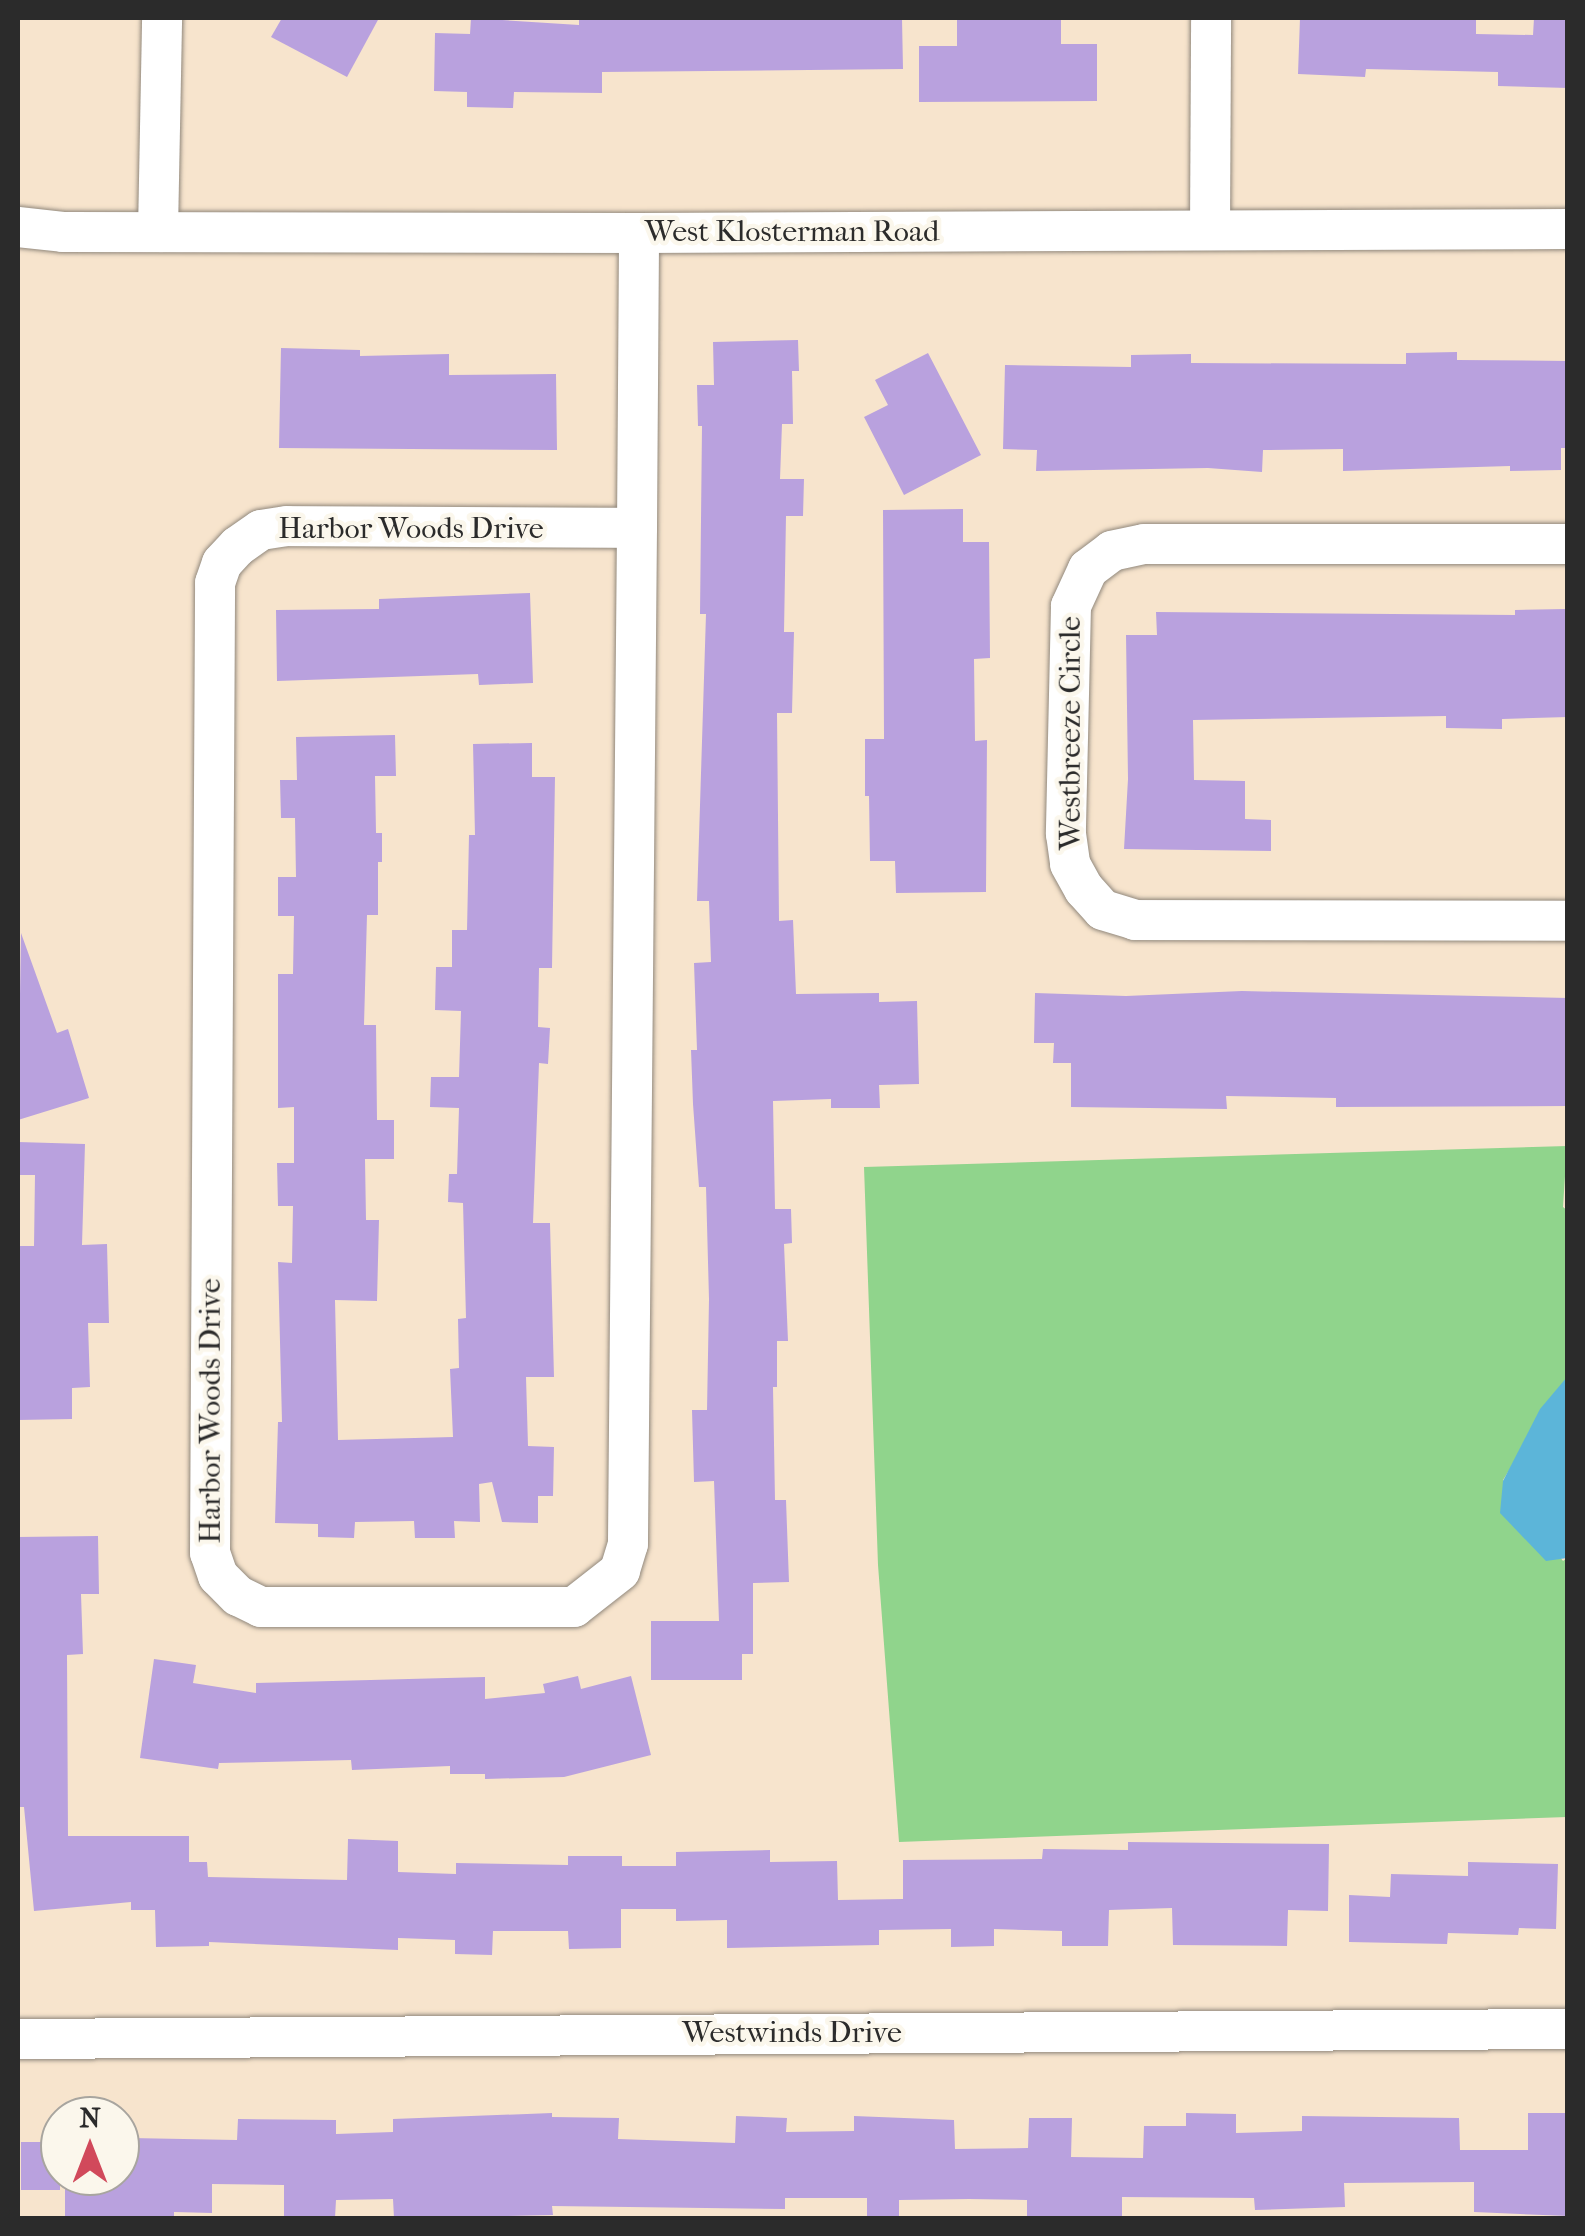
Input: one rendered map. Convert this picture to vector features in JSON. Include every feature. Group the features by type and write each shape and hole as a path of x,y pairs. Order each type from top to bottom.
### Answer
{"street":[{"path":"158,232 162,18"},
{"path":"1210,18 1210,230"},
{"name":"West Klosterman Road","path":"18,227 158,232 638,234 1568,228"},
{"name":"Harbor Woods Drive","path":"637,528 287,526 261,530 238,546 219,573 210,1553 218,1576 238,1596 261,1607 574,1607 620,1570 628,1544 637,528 638,234"},
{"name":"Westbreeze Circle","path":"1568,544 1144,544 1112,551 1088,569 1071,606 1066,834 1070,864 1084,889 1103,910 1135,920 1568,921"},
{"name":"Westwinds Drive","path":"18,2040 1568,2028"}],"green space":[{"path":"1567,1146 1563,1207 1568,1211 1567,1377 1503,1480 1563,1561 1567,1558 1567,1817 899,1842 878,1565 864,1167"}],"water":[{"path":"1567,1377 1567,1558 1546,1561 1500,1513 1503,1481 1540,1409"}],"building":[{"path":"282,18 379,18 347,77 271,37"},
{"path":"471,18 579,25 579,18 902,18 903,69 602,72 602,93 514,92 513,108 467,107 467,92 434,91 435,33 470,34"},
{"path":"957,18 1061,18 1061,44 1097,44 1097,101 919,102 919,46 957,46"},
{"path":"1300,18 1476,18 1476,34 1533,35 1534,18 1568,18 1568,88 1498,86 1498,72 1366,69 1365,77 1298,74"},
{"path":"798,340 799,371 792,371 793,424 782,424 780,479 804,479 803,516 786,516 784,632 794,632 792,713 777,713 779,921 793,920 796,994 879,993 879,1002 917,1001 919,1084 879,1085 880,1108 831,1108 831,1099 773,1101 775,1209 791,1209 792,1243 784,1244 788,1341 777,1341 777,1387 773,1387 775,1500 786,1500 789,1582 753,1583 753,1654 742,1654 742,1680 651,1680 651,1621 719,1621 714,1481 694,1482 692,1410 707,1410 709,1299 706,1187 699,1187 693,1104 691,1050 697,1050 694,963 711,962 709,901 697,901 706,614 700,614 702,426 698,426 697,385 714,385 713,342"},
{"path":"281,348 360,350 360,356 449,354 449,375 556,374 557,450 279,448"},
{"path":"1457,352 1457,360 1568,361 1568,448 1561,448 1561,470 1510,471 1510,466 1343,471 1343,449 1263,450 1262,472 1208,468 1036,471 1037,450 1003,449 1005,365 1131,367 1131,355 1191,354 1191,363 1406,364 1406,353"},
{"path":"928,353 981,455 904,495 864,417 888,405 875,380"},
{"path":"963,509 963,542 989,542 990,658 974,659 975,741 987,740 986,892 896,893 895,861 870,861 869,796 865,796 865,739 884,739 883,510"},
{"path":"530,593 533,683 479,685 478,674 277,681 276,610 379,609 379,599"},
{"path":"1566,609 1568,717 1502,719 1502,729 1446,728 1446,716 1193,720 1194,780 1245,781 1245,819 1271,820 1271,851 1124,849 1128,779 1126,635 1157,635 1156,612 1515,615 1515,610"},
{"path":"395,735 396,776 375,776 376,833 382,833 382,862 378,862 378,915 367,915 364,1025 376,1025 377,1120 394,1120 394,1159 365,1159 366,1220 379,1220 377,1301 335,1300 338,1440 453,1437 450,1369 459,1368 458,1319 466,1318 463,1203 448,1202 449,1174 457,1174 459,1108 430,1107 431,1077 459,1077 461,1011 435,1010 436,967 452,967 452,930 467,930 469,835 475,835 473,744 532,743 532,777 555,777 552,968 539,968 538,1027 550,1028 548,1064 539,1063 533,1223 550,1223 554,1377 526,1377 528,1446 554,1447 553,1496 538,1496 538,1523 502,1522 492,1482 479,1484 480,1522 454,1521 455,1538 415,1538 414,1521 355,1522 354,1538 318,1537 318,1524 275,1523 278,1422 282,1422 278,1262 292,1263 293,1206 278,1206 277,1163 294,1163 294,1107 278,1108 278,974 293,974 294,916 278,916 278,877 296,877 295,818 281,818 280,780 297,780 296,737"},
{"path":"21,933 57,1033 68,1029 89,1098 18,1120"},
{"path":"1242,991 1568,998 1568,1106 1336,1107 1336,1098 1226,1096 1227,1109 1071,1107 1071,1063 1053,1063 1054,1043 1034,1043 1035,993 1126,996"},
{"path":"18,1142 85,1144 82,1245 107,1244 109,1323 88,1323 90,1387 72,1388 72,1419 18,1420 18,1246 34,1246 35,1175 18,1175"},
{"path":"98,1536 99,1594 81,1594 83,1654 67,1655 68,1836 189,1836 189,1862 207,1862 208,1877 347,1880 348,1839 398,1841 398,1872 456,1874 456,1863 568,1865 568,1856 622,1856 622,1866 676,1866 676,1852 770,1850 770,1862 837,1861 838,1900 903,1899 903,1860 1042,1859 1043,1849 1128,1850 1128,1842 1329,1844 1328,1911 1288,1910 1287,1946 1173,1945 1172,1908 1109,1910 1108,1946 1062,1946 1062,1931 994,1929 994,1946 951,1947 951,1929 879,1930 879,1945 727,1948 727,1920 676,1921 676,1909 621,1909 621,1948 569,1949 568,1931 493,1931 492,1955 455,1954 455,1940 398,1938 398,1950 209,1942 209,1946 156,1947 155,1910 131,1910 131,1902 34,1911 24,1807 18,1807 18,1537"},
{"path":"154,1659 196,1665 193,1683 256,1693 256,1683 485,1677 485,1699 545,1693 543,1684 578,1676 581,1689 631,1676 651,1755 564,1777 485,1779 485,1774 450,1774 450,1766 352,1770 351,1760 219,1763 218,1769 140,1758"},
{"path":"1468,1862 1558,1864 1556,1929 1519,1928 1518,1935 1448,1933 1447,1944 1349,1942 1349,1895 1390,1897 1391,1874 1468,1876"},
{"path":"552,2113 552,2117 619,2118 618,2139 735,2143 736,2116 787,2118 786,2132 854,2131 854,2116 954,2120 955,2149 1028,2148 1029,2118 1072,2118 1071,2157 1143,2158 1144,2126 1186,2126 1186,2113 1236,2114 1236,2133 1302,2131 1302,2116 1459,2118 1460,2150 1528,2150 1528,2113 1568,2113 1568,2216 1474,2212 1474,2182 1344,2183 1345,2207 1255,2210 1254,2198 1122,2197 1122,2218 1027,2218 1027,2200 969,2199 899,2200 899,2216 867,2217 867,2198 785,2198 785,2209 552,2206 553,2215 408,2218 394,2218 393,2199 336,2200 335,2218 284,2218 284,2185 212,2184 212,2213 174,2212 174,2218 65,2218 65,2196 140,2196 140,2138 237,2140 238,2119 336,2120 336,2134 393,2132 393,2119"},
{"path":"21,2142 40,2142 40,2190 21,2190"}]}
